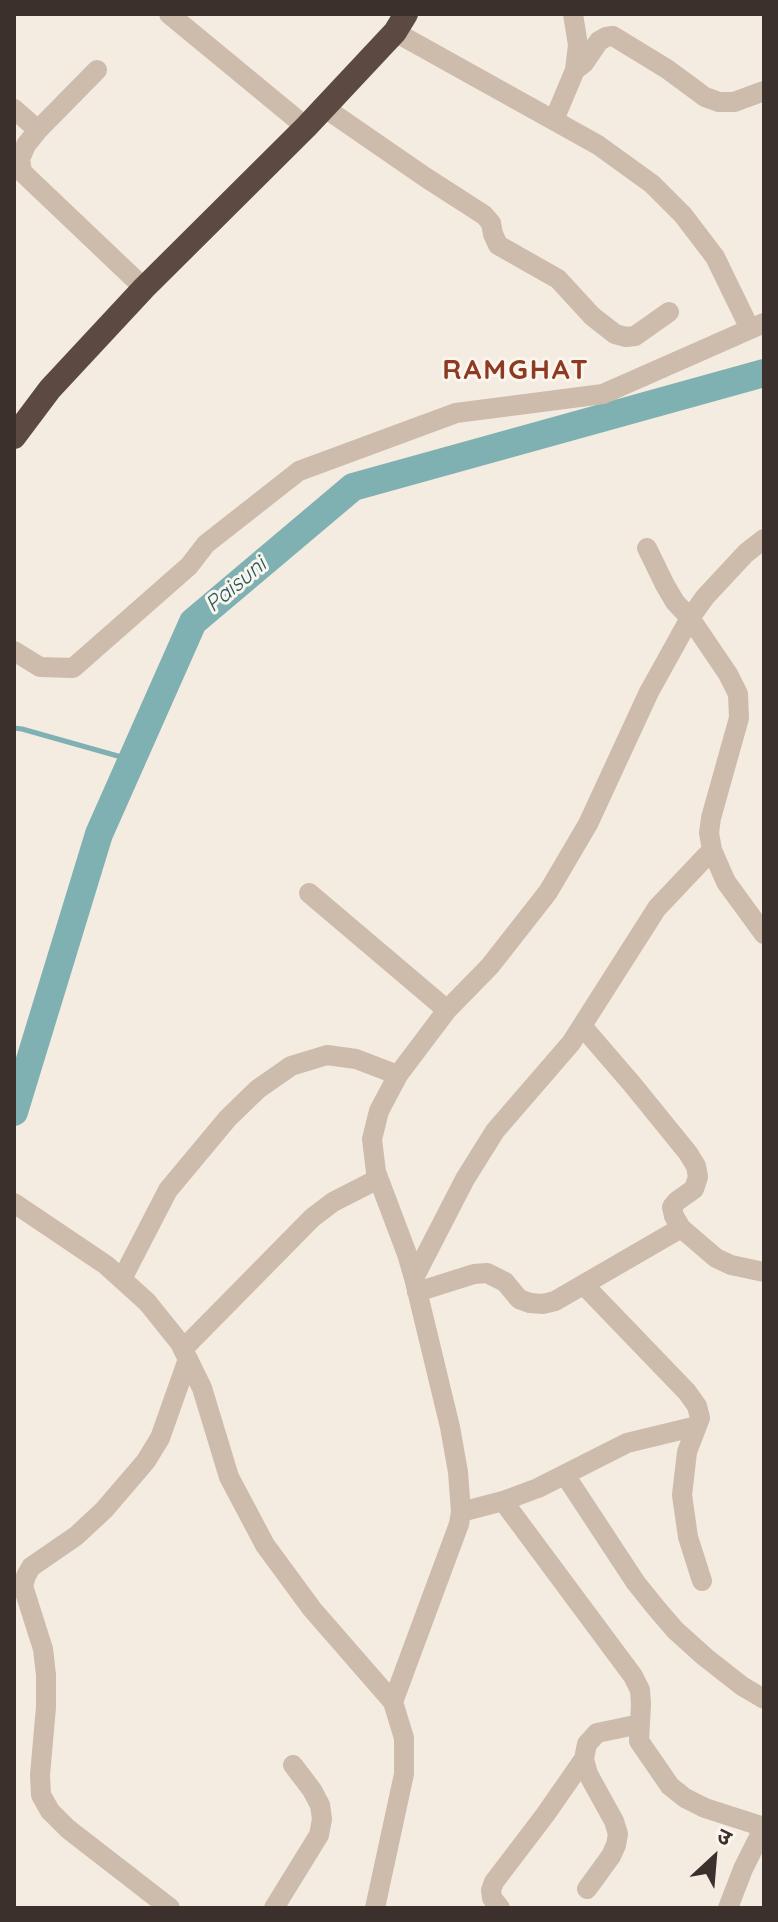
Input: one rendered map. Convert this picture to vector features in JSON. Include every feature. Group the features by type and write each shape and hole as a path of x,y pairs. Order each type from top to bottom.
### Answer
{"highway":[{"path":"14,437 50,389 144,288 325,108 400,23"}],"street":[{"path":"169,14 306,127"},
{"path":"554,120 575,70 578,45 573,14"},
{"path":"14,651 40,667 73,668 189,566 206,544 299,471 456,413 603,394 757,326 715,257 683,215 652,184 598,145 400,23"},
{"path":"575,70 584,63 599,41 613,36 705,97 719,102 734,102 764,91"},
{"path":"97,70 26,145 20,159 22,172 144,288"},
{"path":"325,108 484,215 491,223 498,245 558,279 592,316 615,334 635,336 669,312"},
{"path":"14,109 38,130"},
{"path":"393,1702 461,1512 450,1427 415,1285 407,1254 378,1179 372,1139 379,1111 398,1075 447,1010 490,966 548,892 588,824 649,692 690,618 746,553 764,539"},
{"path":"647,548 670,594 690,618 738,694 739,718 709,833 712,850 726,882 764,934"},
{"path":"415,1285 465,1179 495,1131 571,1043 657,908 712,850"},
{"path":"309,893 447,1010"},
{"path":"582,1026 696,1166 698,1177 694,1189 672,1207 681,1228 716,1258 731,1265 764,1272"},
{"path":"122,1279 168,1190 228,1118 258,1089 291,1066 327,1055 356,1059 398,1075"},
{"path":"170,1908 68,1829 50,1811 41,1795 46,1675 43,1649 23,1586 31,1567 76,1536 104,1510 146,1461 160,1438 186,1354 312,1218 333,1202 378,1179"},
{"path":"14,1203 106,1265 147,1302 186,1354 202,1388 229,1477 265,1545 312,1609 393,1702 404,1738 404,1774 375,1908"},
{"path":"415,1285 487,1273 505,1282 519,1299 543,1304 555,1301 681,1228"},
{"path":"584,1285 697,1406 700,1418 687,1452 682,1495 688,1537 702,1581"},
{"path":"461,1512 538,1488 627,1443 697,1426"},
{"path":"565,1475 636,1583 675,1630 742,1686 764,1699"},
{"path":"503,1501 633,1676 640,1690 639,1741 670,1786 705,1808 764,1827 761,1842 743,1869 728,1908"},
{"path":"500,1908 492,1898 494,1882 584,1759 587,1744 597,1733 640,1724"},
{"path":"584,1759 588,1774 618,1834 611,1856 587,1889"},
{"path":"274,1908 319,1835 322,1819 320,1805 312,1790 293,1765"}],"waterway":[{"name":"Paisuni","path":"14,1112 99,834 193,622 353,487 764,373"},
{"path":"14,728 132,760"}],"district":[{"name":"RAMGHAT","path":"516,371"}]}
